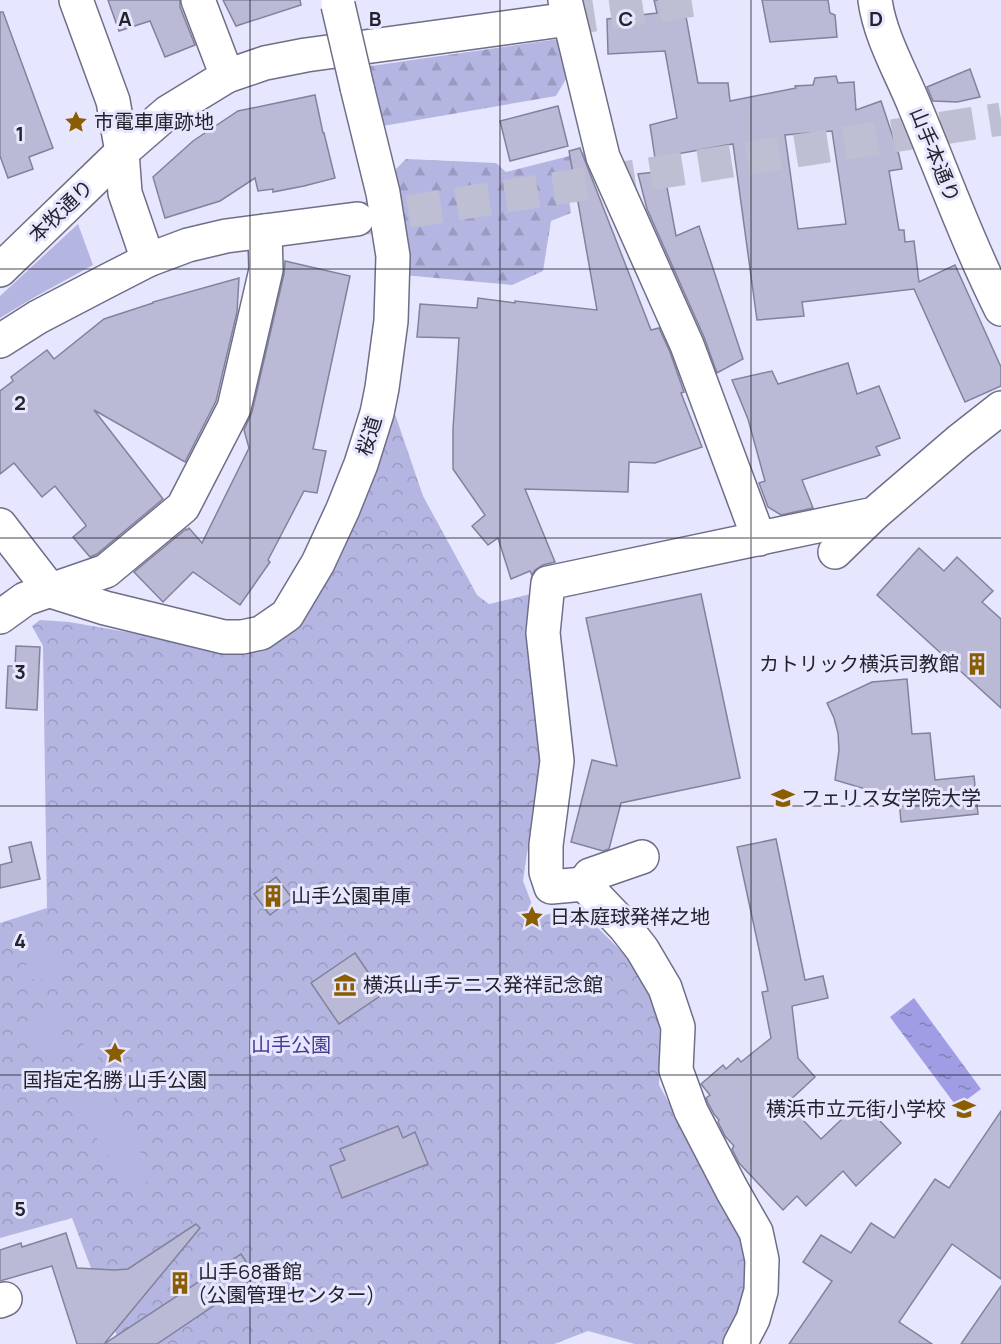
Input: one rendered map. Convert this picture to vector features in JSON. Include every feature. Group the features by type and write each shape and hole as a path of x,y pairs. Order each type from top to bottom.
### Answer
{"street":[{"path":"76,0 113,101 122,152 125,193 148,260"},
{"path":"198,0 227,76"},
{"name":"山手本通り","path":"875,0 878,17 889,45 984,275 1001,309"},
{"name":"桜道","path":"51,591 224,637 242,637 261,633 287,615 318,563 361,464 377,413 391,321 393,256 383,193 337,3"},
{"path":"564,10 603,157 687,345 759,539"},
{"name":"本牧通り","path":"0,270 122,152 168,111 227,76 265,63 564,10"},
{"path":"0,341 38,317 148,260 188,245 226,236 357,219"},
{"path":"0,617 25,599 106,571 183,507 234,408 266,270 265,231"},
{"path":"835,552 874,514 1001,408"},
{"path":"642,857 591,875 584,884 551,887 546,872 546,846 557,761 543,633 548,583 874,514"},
{"path":"0,525 51,591"},
{"path":"584,884 624,926 642,949 665,988 678,1027 676,1070 691,1111 756,1232 762,1260 761,1291 753,1319 740,1344"}],"green space":[{"path":"566,38 573,67 556,96 377,127 364,67"},
{"path":"593,150 600,172 566,180 571,213 551,221 543,271 512,285 403,275 390,175 406,159 496,163 506,172"},
{"path":"78,224 93,265 0,318 0,296"},
{"name":"山手公園","path":"389,414 395,414 423,496 477,595 489,604 535,593 543,753 533,829 523,881 537,917 557,912 574,913 589,919 626,956 648,990 660,1023 659,1085 734,1220 750,1259 749,1286 726,1344 635,1344 588,1331 554,1344 120,1344 72,1218 0,1238 0,923 47,908 43,646 32,626 40,620 69,622 208,646 260,650"},
{"path":"28,942 61,944 58,981 25,979"},
{"path":"61,1007 61,1061 52,1073 28,1031"},
{"path":"84,1030 89,1031 107,1084 144,1159 147,1181 142,1188 135,1187 108,1156 73,1101 73,1085 82,1071"},
{"path":"19,1051 49,1099 30,1095 19,1085 15,1069"}],"water":[{"path":"914,998 981,1089 957,1107 890,1017"}],"building":[{"path":"108,0 180,0 180,7 195,45 165,57 150,21 119,31"},
{"path":"223,0 300,0 301,5 236,26"},
{"path":"654,0 683,0 698,83 728,83 730,101 796,88 795,86 813,85 815,78 836,76 838,83 854,82 856,110 881,101 902,169 889,171 899,230 904,230 905,242 914,241 919,282 955,265 1001,367 1001,386 965,402 914,289 802,302 804,316 757,320 733,144 655,158 650,125 677,118 665,51 608,54 607,19 657,13","holes":["832,131 846,224 798,229 785,135"]},
{"path":"762,0 828,0 830,13 835,15 837,37 770,42"},
{"path":"0,12 3,12 53,148 29,157 33,169 8,178 0,156"},
{"path":"970,69 980,97 957,102 933,101 927,87"},
{"path":"315,95 335,178 273,192 273,189 258,191 255,178 220,201 165,218 153,177 193,141 238,111"},
{"path":"558,106 568,146 510,161 500,121"},
{"path":"580,148 651,330 659,328 670,352 684,392 681,393 702,447 655,463 629,462 628,492 525,489 555,562 543,565 532,575 530,571 511,579 498,538 488,545 472,526 485,515 453,469 453,429 459,338 417,337 420,304 477,308 478,298 597,310 569,151"},
{"path":"664,171 676,236 699,226 743,359 717,373 704,337 647,209 638,174"},
{"path":"285,261 350,276 313,449 326,451 317,493 304,491 268,560 270,562 240,605 193,572 163,602 134,572 186,529 189,528 202,543 249,448 244,430 252,412"},
{"path":"239,278 237,312 216,401 185,462 94,410 163,499 97,554 90,557 73,537 86,526 55,486 42,497 14,463 0,474 0,391 13,381 11,377 47,350 54,359 104,319 153,302"},
{"path":"848,363 857,394 879,386 900,438 876,447 880,455 802,480 813,508 781,515 768,507 759,483 765,481 748,419 732,380 772,371 778,384"},
{"name":"カトリック横浜司教館","path":"919,548 944,571 957,557 993,591 982,602 1001,619 1001,708 877,595"},
{"path":"701,594 740,778 621,803 609,849 603,851 571,842 592,760 617,766 586,618"},
{"path":"16,646 40,647 37,710 6,708 8,666 15,666"},
{"path":"907,679 912,734 930,733 935,780 974,776 978,814 901,822 899,799 835,780 839,750 838,733 827,703 872,682"},
{"path":"776,839 805,980 823,976 828,998 792,1006 798,1058 815,1077 787,1103 821,1139 861,1101 901,1143 856,1186 843,1171 806,1206 797,1196 783,1210 739,1163 732,1149 734,1146 725,1136 719,1120 708,1103 706,1098 710,1095 701,1084 723,1065 726,1069 738,1058 741,1062 771,1038 762,992 768,991 737,847"},
{"path":"31,842 40,879 0,888 0,865 12,862 9,847"},
{"name":"山手公園車庫","path":"276,877 292,898 270,915 254,894"},
{"name":"横浜山手テニス発祥記念館","path":"355,953 383,994 339,1024 311,983"},
{"path":"1001,1111 1001,1279 952,1244 899,1322 932,1344 789,1344 832,1281 803,1262 821,1235 851,1253 871,1223 894,1238 935,1179 949,1188"},
{"path":"398,1126 403,1138 415,1132 428,1164 342,1198 330,1166 345,1160 340,1149"},
{"path":"196,1224 200,1228 104,1344 77,1344 52,1266 0,1281 0,1250 21,1243 22,1247 66,1233 77,1268 128,1269"},
{"path":"241,1254 256,1277 157,1344 104,1344"},
{"path":"1001,1286 1001,1344 961,1344"}],"tunnel":[{"path":"562,20 694,0"},
{"path":"360,219 1001,119"}],"place":[{"name":"市電車庫跡地","path":"76,122"},
{"name":"カトリック横浜司教館","path":"977,664"},
{"name":"フェリス女学院大学","path":"783,798"},
{"name":"山手公園車庫","path":"273,896"},
{"name":"日本庭球発祥之地","path":"532,917"},
{"name":"横浜山手テニス発祥記念館","path":"345,985"},
{"name":"国指定名勝 山手公園","path":"115,1053"},
{"name":"横浜市立元街小学校","path":"964,1109"},
{"name":"山手68番館 (公園管理センター)","path":"180,1283"}]}
